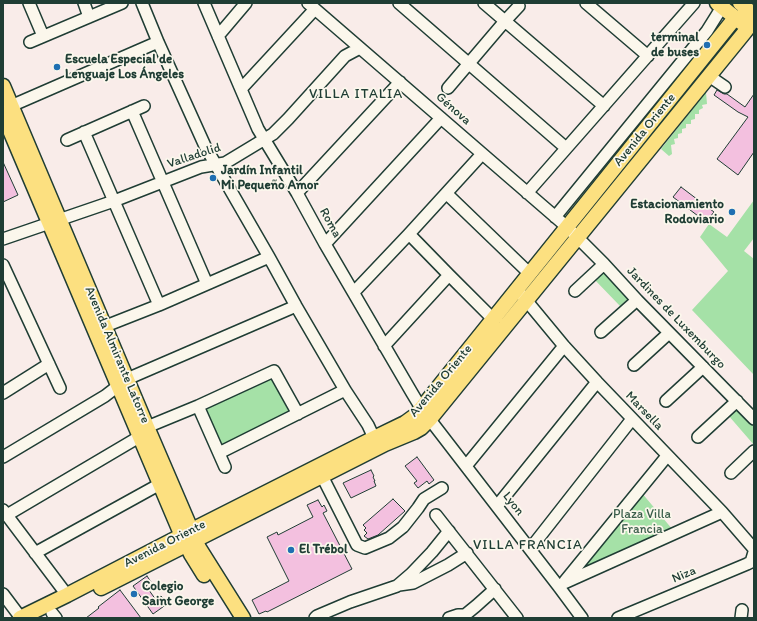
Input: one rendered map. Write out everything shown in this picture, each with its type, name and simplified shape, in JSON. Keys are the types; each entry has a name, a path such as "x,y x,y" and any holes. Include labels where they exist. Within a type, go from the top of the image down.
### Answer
{"main road":[{"path":"740,3 753,21"},
{"path":"720,5 735,18 753,21"},
{"name":"Avenida Oriente","path":"21,618 322,476 384,444 421,428 426,413 493,319 735,18"},
{"name":"Avenida Oriente","path":"50,616 189,538 416,415 426,413 527,300 753,21"},
{"path":"695,67 709,76"},
{"name":"Avenida Almirante Latorre","path":"3,86 6,110 189,538 204,557 243,618"},
{"path":"640,136 639,143 648,151"},
{"name":"Avenida Almirante Latorre","path":"143,432 160,484 232,618"}],"street":[{"path":"29,3 43,36"},
{"path":"84,3 89,17"},
{"path":"30,42 122,3"},
{"path":"142,3 205,146 296,306 345,390 368,425 374,438"},
{"name":"Roma","path":"204,3 252,116 264,140 297,193 384,346 426,413"},
{"path":"218,36 246,3"},
{"path":"399,3 566,148"},
{"path":"484,3 604,106"},
{"path":"586,3 648,56"},
{"path":"527,193 694,3"},
{"name":"Avenida Oriente","path":"555,217 707,31 720,5"},
{"path":"241,89 312,6"},
{"name":"Génova","path":"312,6 578,237"},
{"path":"448,88 519,6"},
{"path":"6,110 158,42"},
{"name":"Valladolid","path":"3,239 114,201 201,167 225,163 273,134 346,56 360,48"},
{"path":"709,76 724,87"},
{"path":"297,193 400,82"},
{"path":"66,140 144,106"},
{"path":"132,111 207,284"},
{"path":"325,244 441,118"},
{"path":"84,132 159,305"},
{"path":"354,292 447,194 482,154"},
{"path":"447,194 530,274"},
{"path":"409,234 493,319"},
{"name":"Jardines de Luxemburgo","path":"578,237 637,300 738,401 754,419"},
{"path":"100,328 159,305 269,257"},
{"path":"575,291 604,264"},
{"path":"3,265 60,388"},
{"path":"384,346 449,275"},
{"name":"Marsella","path":"517,289 564,346 667,456 722,512 754,549"},
{"path":"601,332 637,300"},
{"path":"3,457 105,396 122,382 296,306"},
{"path":"634,365 669,333"},
{"path":"466,466 564,346"},
{"path":"3,393 49,364"},
{"path":"666,401 703,367"},
{"path":"68,595 5,512 143,432 274,371 298,414"},
{"path":"497,506 598,382"},
{"path":"219,453 345,390"},
{"path":"698,437 738,401"},
{"path":"198,406 225,466"},
{"name":"Lyon","path":"426,413 530,549 562,585 582,618"},
{"path":"530,549 632,419"},
{"path":"731,473 754,451"},
{"path":"562,585 667,456"},
{"path":"322,476 356,545 365,548 389,538 403,527 424,499 442,488"},
{"path":"36,553 160,484"},
{"path":"562,585 722,512"},
{"path":"436,515 517,618"},
{"path":"397,586 432,552 449,531"},
{"name":"Niza","path":"618,618 747,564 751,562 754,552"},
{"path":"315,618 317,616 329,614 350,602 397,586 413,583 467,554"},
{"path":"449,618 458,615 464,616 495,589"},
{"path":"3,594 21,618"}],"green space":[{"path":"706,92 707,104 702,105 703,108 699,110 699,114 695,114 695,119 691,120 691,124 686,124 686,128 682,129 682,133 678,134 678,138 674,139 675,144 671,145 672,154 669,156 661,149"},
{"path":"754,200 754,238 744,251 754,259 754,375 692,310 728,271 700,237 709,224 727,237"},
{"path":"604,268 632,295 620,306 593,278"},
{"path":"272,378 290,414 220,445 203,408"},
{"path":"738,405 754,422 754,445 728,415"},
{"name":"Plaza Villa Francia","path":"641,492 673,530 575,574"}],"building":[{"path":"717,90 727,94 745,107 754,94 754,152 738,175 717,159 748,117 738,112 714,95"},
{"path":"3,162 18,195 3,202"},
{"path":"681,187 714,212 706,222 673,197"},
{"path":"417,457 434,480 429,484 427,481 418,488 414,483 417,481 405,466"},
{"path":"371,470 376,486 351,498 343,483"},
{"path":"393,499 405,511 378,535 368,539 364,536 367,533 364,530 366,528 363,525"},
{"path":"318,500 322,507 324,505 327,511 323,513 352,569 267,612 266,611 259,614 252,600 289,581 267,537 277,532 278,535 313,517 307,505"},
{"path":"147,576 151,582 146,586 156,600 161,596 167,604 153,614 133,586"},
{"path":"120,590 141,618 86,618 99,608 98,607"}],"place":[{"name":"terminal de buses","path":"707,45"},
{"name":"Escuela Especial de Lenguaje Los Ángeles","path":"57,67"},
{"name":"Jardín Infantil Mi Pequeño Amor","path":"213,178"},
{"name":"Estacionamiento Rodoviario","path":"732,212"},
{"name":"El Trébol","path":"291,550"},
{"name":"Colegio Saint George","path":"134,594"}],"district":[{"name":"VILLA ITALIA","path":"356,94"},
{"name":"VILLA FRANCIA","path":"528,545"}]}
